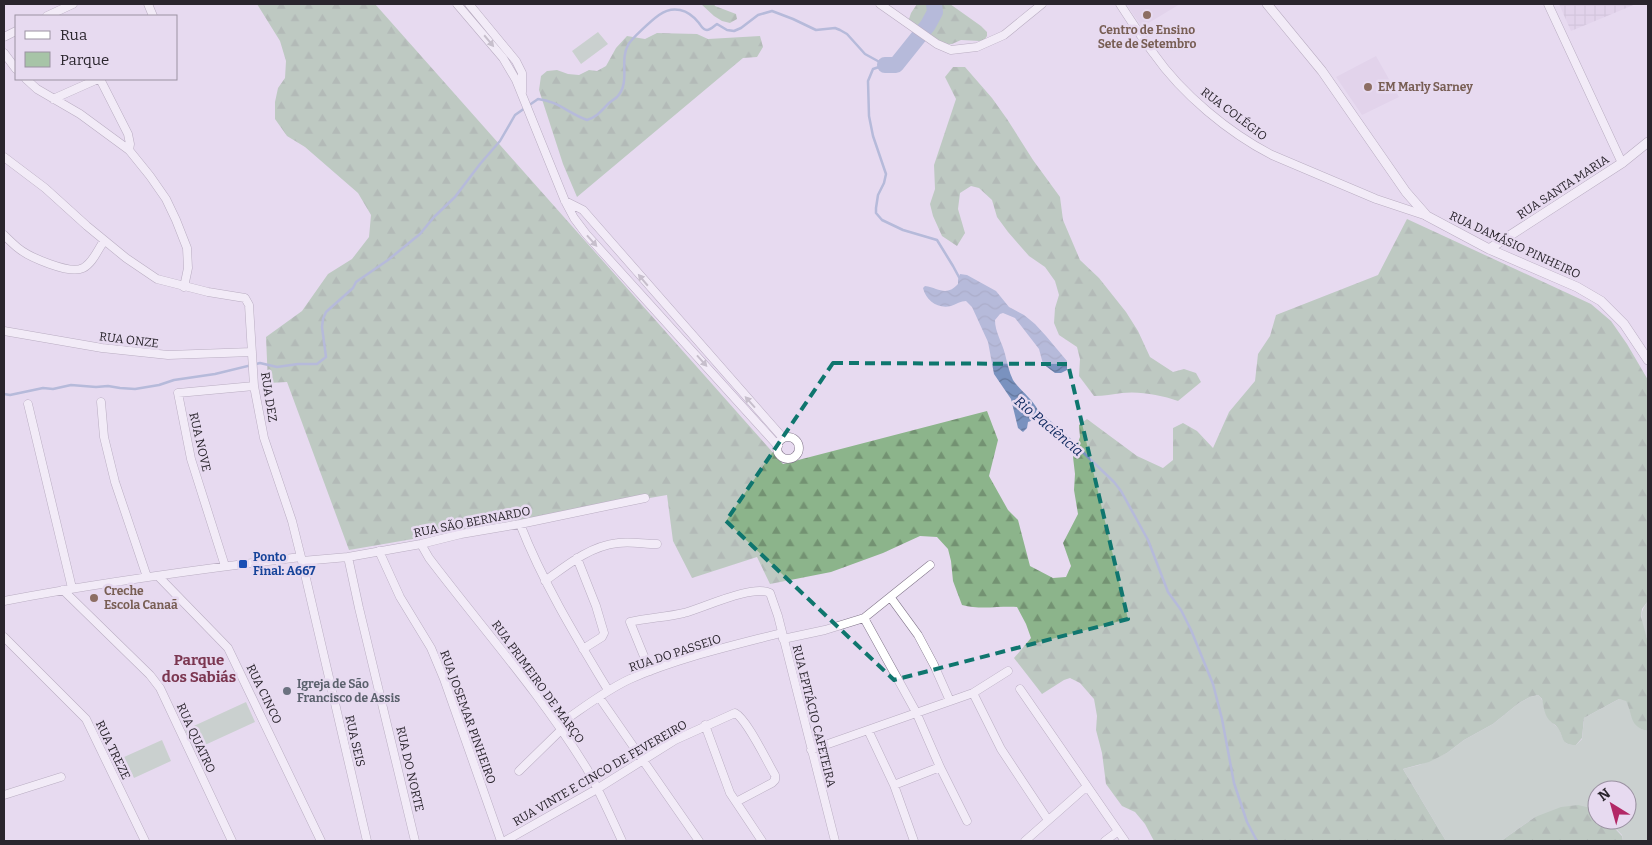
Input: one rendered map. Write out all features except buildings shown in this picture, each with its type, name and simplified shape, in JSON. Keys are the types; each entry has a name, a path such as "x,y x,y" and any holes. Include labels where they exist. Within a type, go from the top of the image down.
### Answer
{"street":[{"path":"49,15 73,4"},
{"path":"457,4 503,58 516,80 564,201 574,218 586,234 778,446 780,454 783,457 792,458 798,452 799,444 797,440 790,437 783,438 778,446"},
{"path":"469,4 516,60 522,73 522,97"},
{"path":"880,4 937,44 951,50 977,46 1004,35 1042,4"},
{"name":"RUA COLÉGIO","path":"1120,4 1164,67 1200,104 1228,127 1272,155 1376,199 1427,216"},
{"name":"RUA DAMÁSIO PINHEIRO","path":"1267,4 1322,71 1406,192 1427,216 1489,249 1577,287 1600,301 1624,324 1648,360"},
{"path":"1548,4 1622,163"},
{"path":"4,53 15,68"},
{"path":"4,157 45,188 104,241 126,258 157,279 184,287 188,268 187,248 166,198 150,176 128,150 80,114 38,89 27,80"},
{"path":"54,98 97,80"},
{"path":"100,80 128,134 130,144 128,150"},
{"name":"RUA SANTA MARIA","path":"1489,249 1622,163 1648,142"},
{"path":"564,201 583,210 783,438"},
{"path":"4,235 18,248 32,257 73,270 85,267 90,263 104,241"},
{"name":"RUA DEZ","path":"184,287 245,298 249,305 254,386 264,438 292,521 301,559"},
{"name":"RUA ONZE","path":"4,331 102,348 168,356 252,356"},
{"name":"RUA NOVE","path":"225,566 191,459 178,394 254,386"},
{"path":"101,402 104,437 115,482 147,577"},
{"path":"28,404 72,588"},
{"name":"RUA SÃO BERNARDO","path":"4,601 72,588 225,566 348,557 645,498"},
{"path":"520,524 545,581 608,690"},
{"path":"545,581 577,558 596,549 617,543 657,544"},
{"name":"RUA PRIMEIRO DE MARÇO","path":"421,544 429,558 496,642 560,728 587,770 622,841"},
{"name":"RUA JOSEMAR PINHEIRO","path":"379,551 400,597 431,648 441,671 501,841"},
{"name":"RUA DO NORTE","path":"348,557 415,841"},
{"path":"577,558 596,606 604,633 602,637 583,649"},
{"name":"RUA SEIS","path":"301,559 367,841"},
{"name":"RUA DO PASSEIO","path":"519,771 560,728 608,690 650,670 706,653 782,636 825,630 864,618 930,565"},
{"name":"RUA CINCO","path":"158,576 228,648 321,841"},
{"name":"RUA QUATRO","path":"63,590 150,675 160,688 232,841"},
{"name":"RUA EPITÁCIO CAFETEIRA","path":"650,670 630,622 684,613 730,597 759,590 767,591 772,596 835,841"},
{"path":"891,598 918,635 950,701"},
{"path":"864,618 916,712 940,767 967,821"},
{"name":"RUA TREZE","path":"4,637 86,720 145,841"},
{"path":"811,750 973,693 1008,671"},
{"path":"1020,689 1125,841"},
{"path":"973,693 1001,750 1048,820"},
{"path":"599,697 699,841"},
{"name":"RUA VINTE E CINCO DE FEVEREIRO","path":"505,841 597,789 675,740 733,713 739,714 775,775 775,780 772,783 736,802"},
{"path":"705,726 730,793 762,841"},
{"path":"868,730 894,784 914,841"},
{"path":"894,784 940,767"},
{"path":"4,795 61,778"},
{"path":"1025,841 1086,787"},
{"path":"1105,841 1117,832"}],"highlighted area":[{"path":"833,363 1068,364 1128,619 894,680 726,521"}],"shaded area":[{"name":"Centro de Ensino Sete de Setembro","path":"1126,4 1180,4 1142,27"},
{"path":"1559,4 1636,4 1571,31"},
{"name":"EM Marly Sarney","path":"1376,56 1399,97 1362,115 1336,77"}],"green space":[{"path":"257,4 375,4 783,464 987,411 998,440 989,476 1008,510 1018,520 1030,566 1053,578 1066,577 1071,566 1063,543 1078,514 1074,490 1073,457 1080,437 1079,425 1087,419 1137,456 1163,468 1173,460 1173,428 1183,423 1197,431 1213,448 1229,412 1255,381 1258,354 1270,336 1276,315 1378,275 1407,219 1591,304 1611,321 1648,380 1648,601 1642,609 1641,617 1648,642 1648,731 1638,727 1632,720 1626,701 1619,699 1584,718 1582,738 1576,745 1567,744 1557,727 1547,717 1542,699 1538,695 1530,697 1519,703 1493,724 1464,740 1447,753 1429,762 1403,769 1446,841 1154,841 1145,824 1135,812 1122,806 1106,784 1102,753 1096,730 1097,716 1094,699 1080,683 1070,678 1042,694 1014,658 1031,638 1017,607 982,608 962,605 953,581 948,549 937,537 920,536 883,553 831,572 770,584 757,557 692,578 673,541 667,495 349,550 287,382 268,383 266,337 302,311 328,274 352,259 369,237 371,215 358,193 305,147 287,136 275,119 275,102 278,88 285,78 286,61 280,41"},
{"path":"701,4 714,4 736,14 737,19 730,23 722,21"},
{"path":"917,4 950,4 981,26 987,32 987,36 980,41 961,40 952,44 937,44 908,22"},
{"path":"598,32 608,44 581,64 572,51"},
{"path":"657,33 697,34 708,39 760,36 763,47 757,57 743,58 577,197 563,164 539,90 541,76 547,71 557,70 579,75 589,70 597,71 606,66 616,48 627,36 645,39"},
{"path":"953,67 965,67 992,98 1060,197 1063,220 1080,260 1099,278 1126,312 1138,331 1150,357 1173,372 1184,369 1196,373 1201,382 1178,401 1143,393 1094,396 1079,376 1080,359 1077,347 1059,335 1054,323 1055,308 1059,295 1055,281 1045,267 1029,256 1008,232 997,217 992,200 979,188 971,186 960,193 958,209 965,233 957,246 942,236 930,204 935,189 934,165 956,99 945,77"},
{"path":"1648,601 1648,642 1641,616 1644,606"},
{"path":"1538,695 1543,701 1548,717 1558,728 1565,742 1571,745 1576,745 1582,739 1584,718 1619,699 1626,700 1636,723 1639,727 1648,731 1648,841 1623,841 1622,835 1617,830 1637,830 1637,780 1587,780 1587,809 1535,817 1501,841 1446,841 1403,769 1419,765 1447,753 1464,740 1493,724 1519,703"},
{"path":"246,702 255,722 194,750 185,730"},
{"path":"162,740 171,761 134,778 124,757"},
{"path":"1578,805 1587,807 1587,830 1616,830 1622,836 1623,841 1501,841 1535,817 1561,807"}],"water":[{"path":"960,274 967,275 996,291 1009,307 1024,315 1035,324 1067,361 1067,370 1055,373 1043,364 1039,349 1015,318 1003,313 995,320 997,333 1013,380 1039,413 1040,418 1028,422 1027,428 1023,432 1018,428 1011,399 994,374 988,342 972,307 966,301 946,307 937,305 927,297 923,288 925,286 942,291 950,290 958,284"}],"waterway":[{"name":"Rio Paciência","path":"885,65 896,65 928,25 935,12 934,4"},
{"path":"4,394 10,395 43,388 53,389 71,385 135,389 174,380 215,374 260,363 277,367 317,364 326,357 322,327 326,312 353,288 356,282 388,260 420,234 434,217 455,197 500,141 515,115 538,99 552,102 587,120 596,115 617,97 621,91 624,78 624,58 628,45 647,25 664,12 675,9 690,14 706,30 717,24 727,30 734,31 758,15 772,11 816,30 835,28 840,30 847,34 865,54 885,65"},
{"name":"Rio Paciência","path":"885,65 873,69 868,81 869,116 873,136 886,174 878,195 876,213 882,220 903,230 937,240 960,279"},
{"name":"Rio Paciência","path":"1038,414 1066,436 1114,482 1148,540 1168,592 1181,610 1191,630 1213,684 1222,719 1234,783 1247,822 1257,841"}],"place":[{"name":"Centro de Ensino Sete de Setembro","path":"1147,15"},
{"name":"EM Marly Sarney","path":"1368,87"},
{"name":"Ponto Final: A667","path":"243,564"},
{"name":"Creche Escola Canaã","path":"94,598"},
{"name":"Igreja de São Francisco de Assis","path":"287,691"}],"district":[{"name":"Parque dos Sabiás","path":"199,668"}]}
